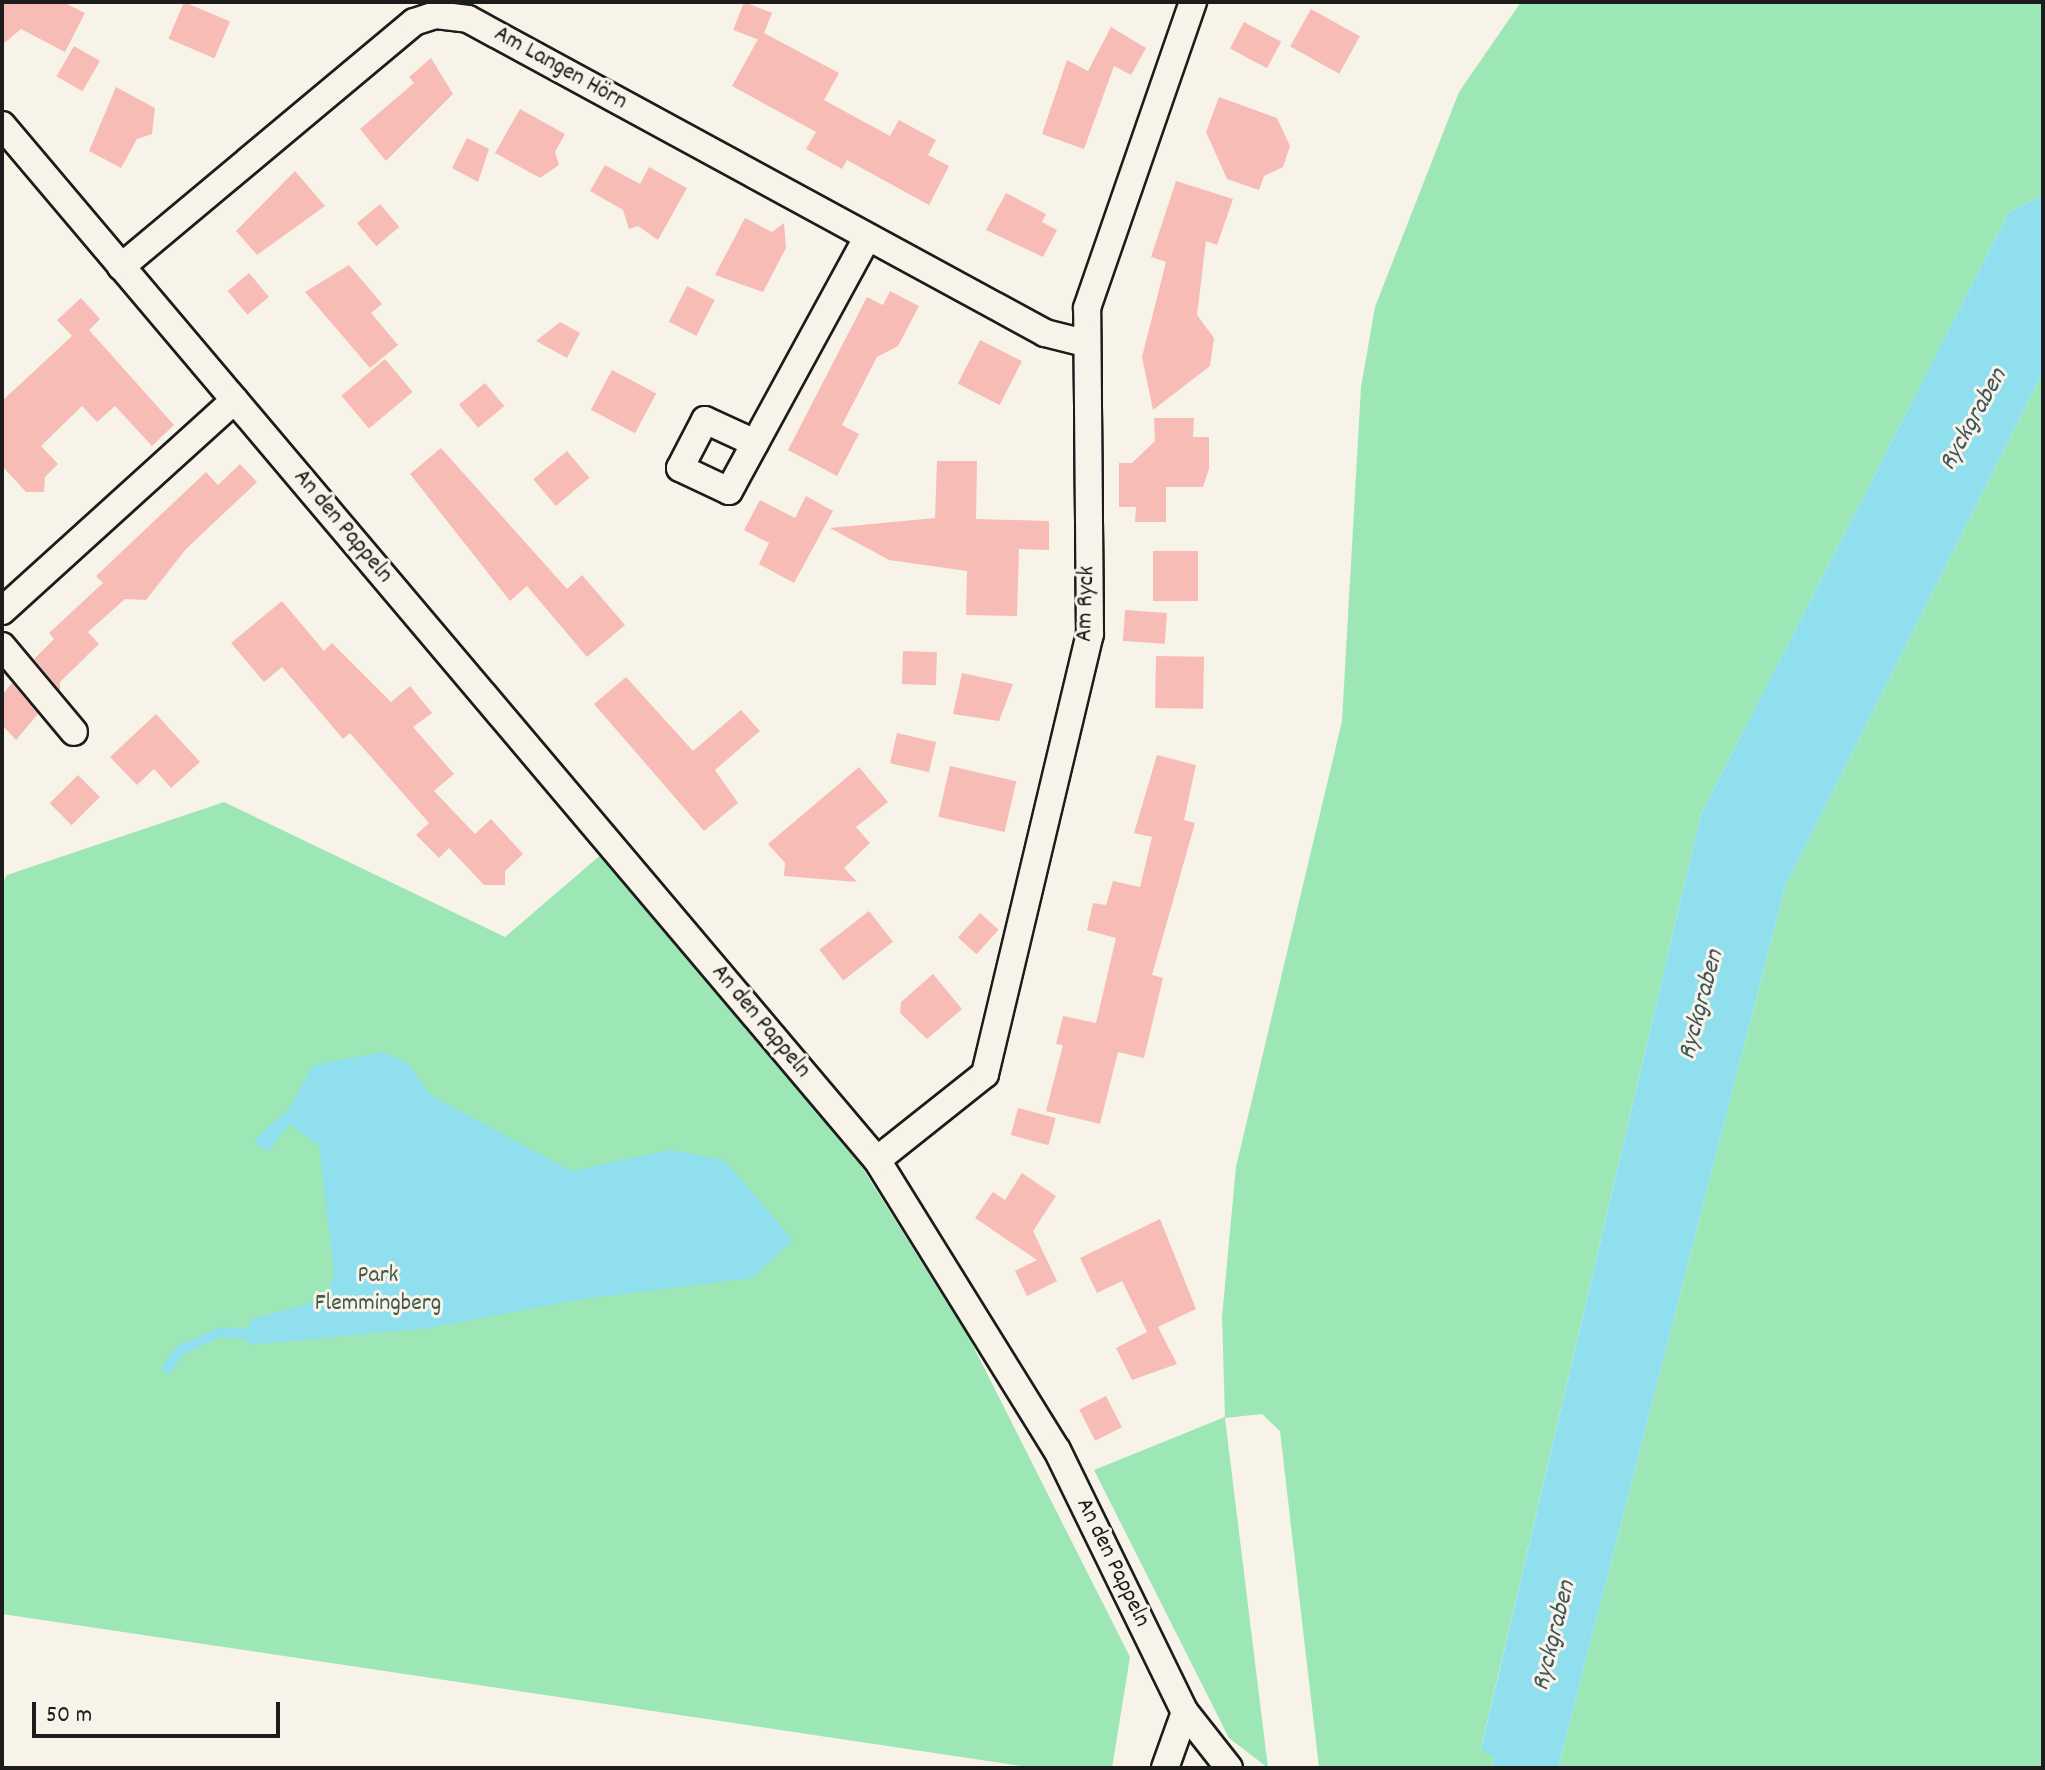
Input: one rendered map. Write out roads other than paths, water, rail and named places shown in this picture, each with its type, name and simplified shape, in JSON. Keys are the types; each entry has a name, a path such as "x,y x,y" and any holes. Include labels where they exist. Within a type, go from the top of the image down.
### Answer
{"street":[{"name":"Am Ryck","path":"877,1160 985,1074 1090,634 1087,308 1193,2"},
{"name":"Am Langen Hörn","path":"121,267 414,22 436,15 468,19 1045,333 1085,343"},
{"name":"An den Pappeln","path":"2,125 877,1160 1057,1450 1185,1712 1229,1768"},
{"path":"755,443 867,238"},
{"path":"2,611 235,400"},
{"path":"2,646 74,732"},
{"path":"1165,1768 1185,1712"}],"water":[{"name":"Ryckgraben","path":"2043,195 2043,372 1785,887 1558,1768 1492,1768 1494,1758 1481,1749 1701,814 2009,212"},
{"path":"383,1052 408,1064 431,1095 571,1171 670,1150 724,1160 793,1240 753,1278 576,1300 430,1328 248,1345 250,1320 327,1298 334,1272 319,1146 290,1124 267,1152 254,1141 289,1108 313,1065"}],"waterway":[{"path":"167,1369 179,1351 220,1332 246,1334"}],"park label":[{"name":"Park Flemmingberg","path":"378,1291"}]}
